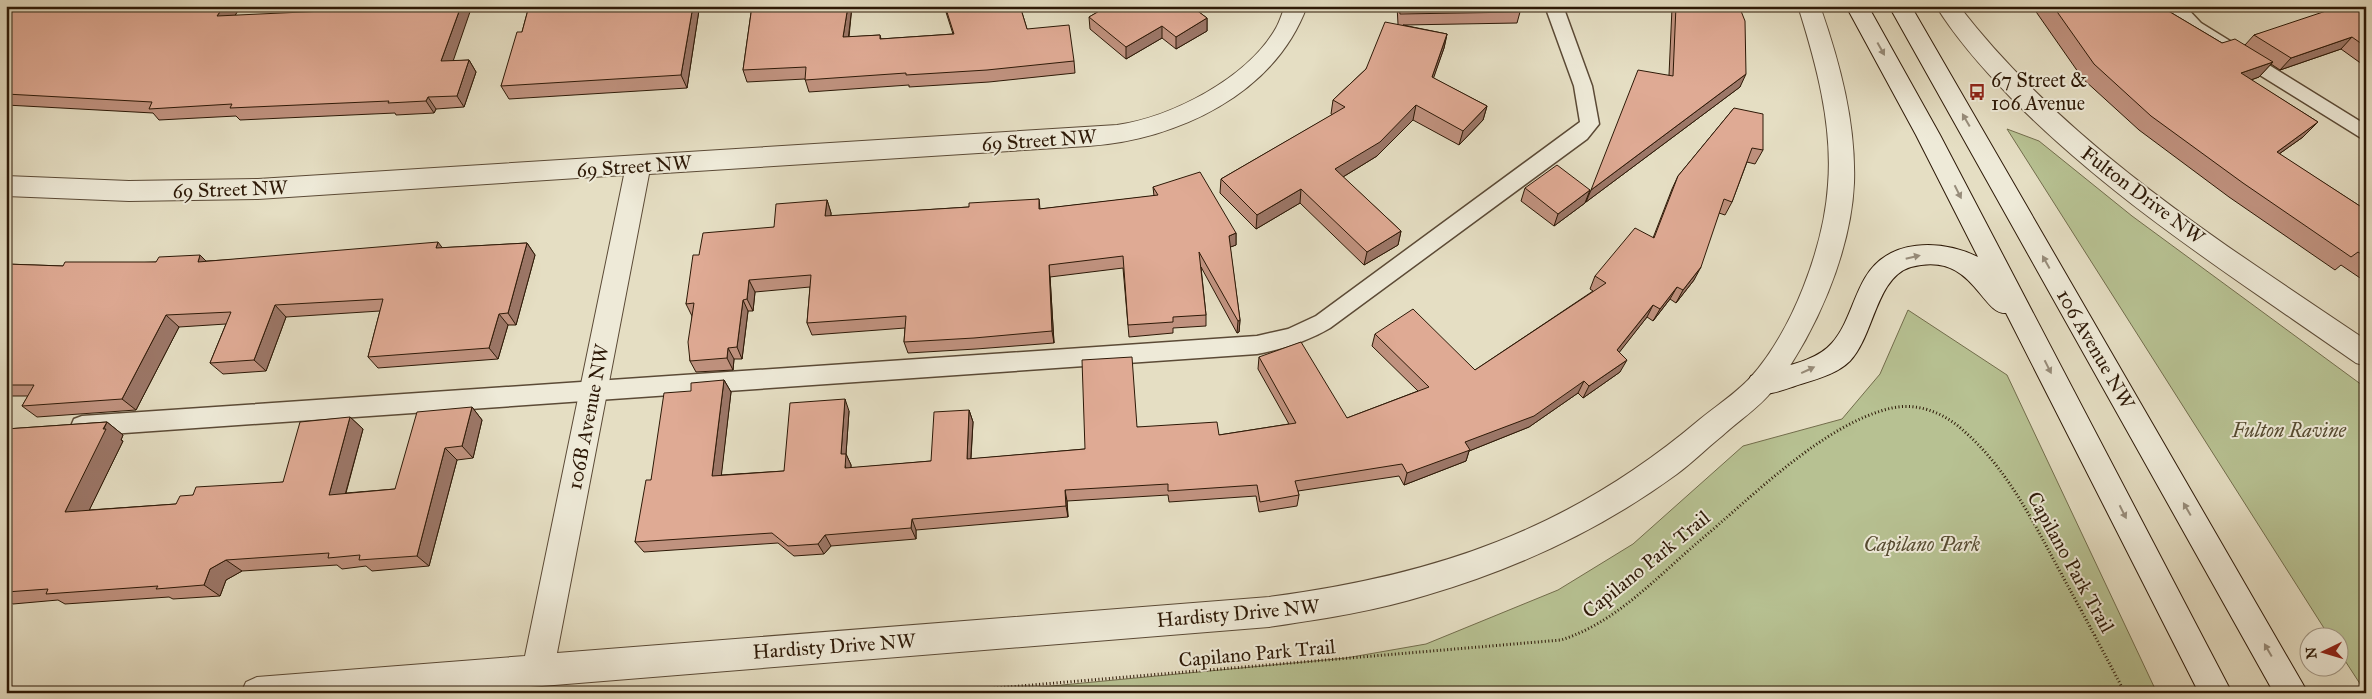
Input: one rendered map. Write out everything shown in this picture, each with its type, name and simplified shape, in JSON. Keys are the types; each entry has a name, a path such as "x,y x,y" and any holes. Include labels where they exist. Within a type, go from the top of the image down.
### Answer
{"street":[{"name":"69 Street NW","path":"6,186 129,191 205,191 638,166 1074,138 1132,132 1192,110 1248,75 1283,36 1296,6"},
{"name":"Hardisty Drive NW","path":"257,693 538,669 1270,612 1330,604 1389,591 1455,573 1508,554 1567,527 1619,498 1667,465 1762,384 1810,305 1834,233 1841,185 1838,118 1827,57 1809,6"},
{"path":"1857,6 1928,135 2031,332 2216,693"},
{"name":"106 Avenue NW","path":"1900,6 2292,693"},
{"name":"Fulton Drive NW","path":"1946,6 1970,37 2008,79 2083,150 2177,222 2366,355"},
{"name":"106B Avenue NW","path":"538,669 638,166"},
{"path":"1762,384 1804,373 1841,352 1880,276 1897,260 1924,254 1950,258 1971,266 2031,332"}],"lane":[{"path":"66,427 1257,345 1284,340 1306,332 1324,322 1580,134 1590,124 1583,86 1554,6"},
{"path":"2174,6 2195,26 2366,134"}],"path":[{"name":"Capilano Park Trail","path":"938,693 1404,656 1552,642 1571,637 1596,626 1618,610 1794,461 1857,421 1892,407 1906,405 1925,408 1957,424 1969,434 1993,463 2025,506 2125,693"}],"green space":[{"name":"Fulton Ravine","path":"2007,129 2039,141 2132,216 2366,388 2366,693 2350,668 2350,626 2323,626"},
{"name":"Capilano Park","path":"1908,310 2007,375 2157,693 978,693 1346,658 1426,644 1558,590 1633,544 1743,446 1842,419 1880,374"}],"building":[{"path":"6,6 224,6 217,16 346,10 348,6 461,6 441,61 469,60 457,96 428,97 426,101 230,108 232,104 149,109 152,102 6,94"},
{"path":"529,6 693,6 681,75 501,86 517,32 522,32"},
{"path":"752,6 848,6 843,37 880,35 880,39 954,34 945,6 1020,6 1027,29 1069,25 1074,61 987,70 805,80 806,67 743,70"},
{"path":"1108,6 1191,6 1207,18 1176,37 1162,26 1126,47 1089,17"},
{"path":"1399,6 1521,6 1520,12 1400,14"},
{"path":"1676,6 1739,6 1745,21 1746,74 1591,190 1638,70 1673,76"},
{"path":"2053,6 2160,6 2222,43 2235,39 2273,62 2241,73 2318,122 2277,152 2366,210 2366,257 2358,252 2351,257 2243,183 2151,116 2094,64"},
{"path":"2341,6 2366,6 2366,47 2352,37 2291,58 2254,35"},
{"path":"1385,22 1447,34 1432,77 1487,106 1463,131 1416,105 1380,142 1335,169 1401,231 1367,252 1301,189 1257,215 1221,179 1345,107 1333,100 1366,69"},
{"path":"1734,108 1763,114 1763,150 1752,148 1732,202 1724,199 1701,267 1683,290 1677,287 1660,309 1653,305 1617,350 1627,360 1589,386 1584,381 1534,416 1465,442 1470,450 1407,473 1402,464 1295,481 1299,495 1260,502 1257,485 1168,491 1168,484 1065,490 1066,506 912,519 911,528 825,535 818,544 788,546 772,533 635,542 646,480 651,480 664,393 691,391 691,383 724,380 712,476 784,471 790,403 845,399 841,454 846,454 845,468 931,461 934,412 969,410 967,459 1085,449 1082,360 1132,357 1137,427 1217,422 1219,435 1296,423 1259,357 1301,342 1347,418 1429,387 1375,334 1413,309 1475,370 1606,283 1595,276 1635,228 1654,238 1678,176"},
{"path":"1557,165 1590,190 1558,214 1525,188"},
{"path":"1200,172 1236,233 1229,236 1240,320 1238,321 1199,252 1206,315 1173,317 1173,322 1128,325 1123,256 1049,265 1052,331 974,338 904,342 906,316 807,323 811,275 749,280 747,299 743,300 737,347 728,348 727,358 690,361 688,342 694,303 686,304 693,255 699,255 703,233 774,227 776,204 827,200 825,216 969,207 969,203 1039,199 1039,209 1158,195 1153,187"},
{"path":"438,242 436,248 527,243 508,313 499,314 489,348 368,357 383,299 275,305 254,360 210,363 231,312 166,315 122,399 22,406 34,385 6,385 6,264 63,266 65,262 156,262 159,257 200,255 198,262"},
{"path":"472,407 462,446 445,448 417,556 359,560 360,555 328,558 329,553 226,560 210,569 204,585 156,589 158,586 46,594 48,589 6,592 6,429 107,422 103,429 106,429 65,512 176,504 180,496 193,495 196,487 283,482 300,422 350,417 329,495 395,489 417,412"}],"place":[{"name":"67 Street & 106 Avenue","path":"1977,92"}]}
